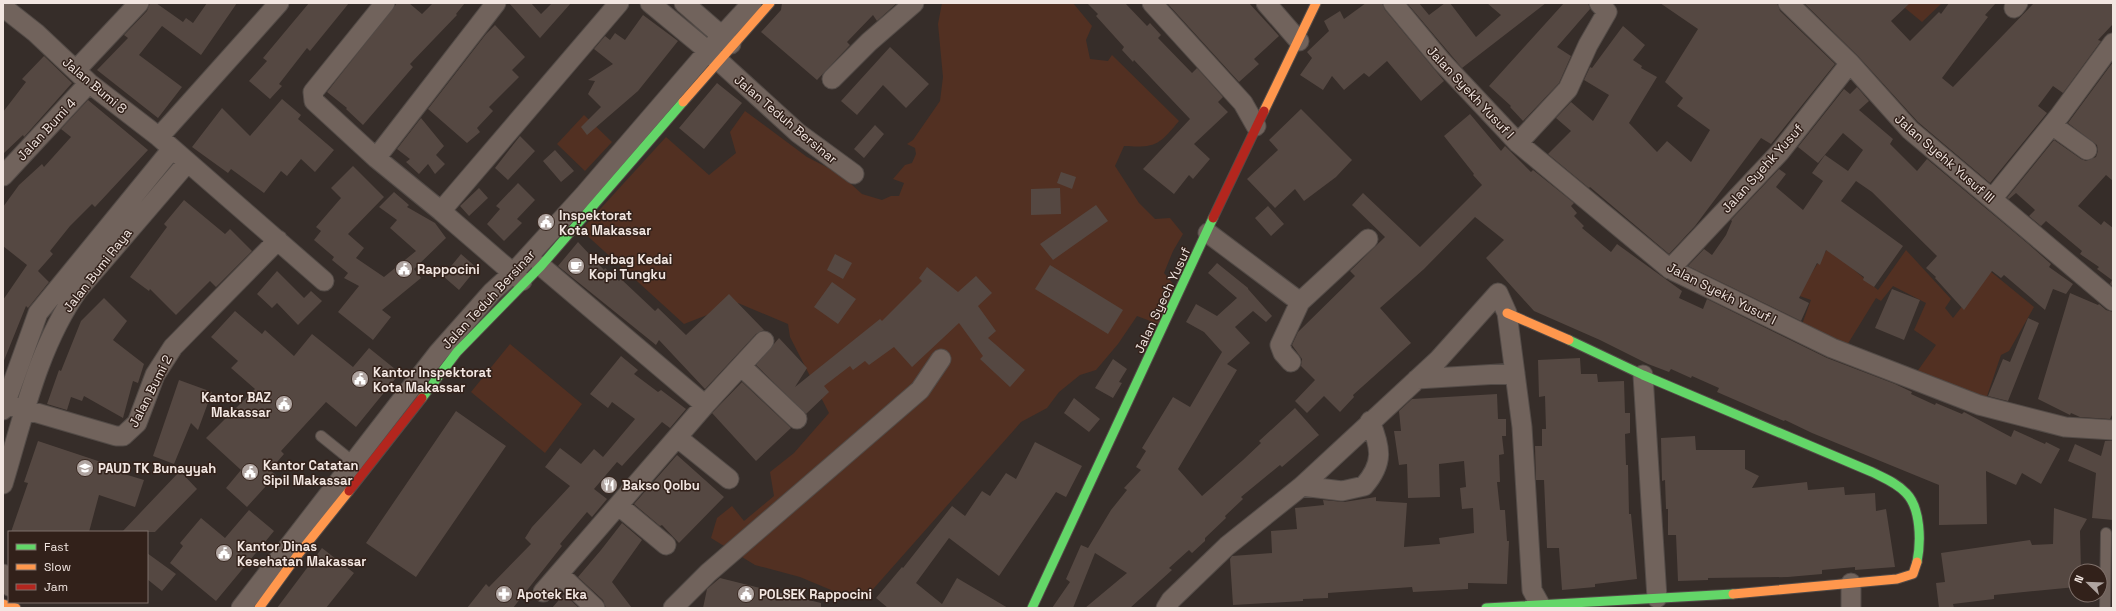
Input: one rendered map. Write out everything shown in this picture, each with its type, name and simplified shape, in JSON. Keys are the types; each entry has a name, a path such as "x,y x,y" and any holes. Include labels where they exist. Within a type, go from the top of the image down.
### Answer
{"main road":[{"name":"Jalan Teduh Bersinar","path":"727,40 770,3"},
{"name":"Jalan Syech Yusuf","path":"1032,608 1208,233 1256,126 1316,3"},
{"name":"Jalan Teduh Bersinar","path":"519,278 542,266 714,56"},
{"path":"1486,608 1533,604 1657,598 1902,578 1913,574 1918,565 1916,511 1909,495 1897,485 1872,472 1643,375 1507,313"},
{"name":"Jalan Teduh Bersinar","path":"259,608 292,552"},
{"path":"3,604 16,608"}],"street":[{"name":"Jalan Bumi 4","path":"3,176 139,3"},
{"name":"Jalan Bumi Raya","path":"4,405 38,313 166,143 279,3"},
{"path":"385,3 313,92 314,100 376,158 519,278"},
{"path":"376,158 496,3"},
{"path":"441,211 618,3"},
{"path":"650,3 714,56"},
{"path":"684,3 727,40"},
{"name":"Jalan Teduh Bersinar","path":"241,608 292,552 360,467 438,353 492,292 519,278 584,195 714,56 727,40 752,3"},
{"path":"832,79 869,42 914,3"},
{"path":"1152,3 1243,103 1256,126"},
{"path":"1266,3 1298,41"},
{"name":"Jalan Syekh Yusuf I","path":"1393,3 1442,62 1518,143 1670,269 1832,348 1979,405 2065,427 2113,430"},
{"name":"Jalan Syehk Yusuf III","path":"1788,3 1850,63 1910,130 2113,301"},
{"path":"1518,143 1568,88 1608,6"},
{"name":"Jalan Bumi 8","path":"4,11 36,34 82,76 166,143 187,163"},
{"path":"1992,199 2052,125 2113,44"},
{"name":"Jalan Teduh Bersinar","path":"714,56 798,133 854,174"},
{"name":"Jalan Syehk Yusuf","path":"1670,269 1776,156 1850,63"},
{"path":"2052,125 2087,150"},
{"name":"Jalan Bumi Raya","path":"3,484 25,410 52,332 65,309 78,290 187,163"},
{"path":"187,163 324,281"},
{"path":"1208,233 1300,302"},
{"path":"1291,362 1282,352 1280,345 1300,302 1368,239"},
{"name":"Jalan Bumi 2","path":"4,405 116,436 123,436 137,423 155,375 173,347 278,240"},
{"path":"542,266 705,405"},
{"path":"1166,608 1172,600 1227,546 1302,486 1438,360 1498,293 1507,313 1522,427 1533,604"},
{"path":"543,592 678,438 705,405 764,341"},
{"path":"673,608 708,573 920,390 940,359"},
{"path":"741,366 797,419"},
{"path":"1417,379 1515,373"},
{"path":"1643,375 1657,598"},
{"path":"1302,486 1342,491 1364,486 1377,468 1380,448 1370,422"},
{"path":"678,438 729,479"},
{"path":"619,506 666,545"},
{"path":"3,574 8,584"},
{"path":"559,574 595,608"},
{"path":"1851,583 1851,608"}],"lane":[{"path":"321,436 360,467"},
{"path":"2105,608 2106,534"}],"shaded area":[{"path":"942,3 1073,3 1092,26 1086,40 1090,59 1108,61 1112,55 1179,121 1161,140 1156,143 1143,146 1124,146 1115,166 1139,203 1155,219 1170,218 1183,234 1173,251 1164,273 1174,285 1161,325 1137,316 1118,344 1096,370 1080,375 1059,392 1047,408 1021,422 867,596 843,595 800,577 755,565 711,538 717,518 732,506 744,521 774,496 770,472 794,453 829,413 790,337 788,324 738,303 684,324 581,230 666,137 709,175 736,153 730,132 745,111 807,157 840,174 862,194 882,200 891,196 899,196 904,183 893,179 905,165 912,163 916,154 915,148 907,144 913,140 940,101 943,77 938,24"},
{"path":"1899,3 1942,3 1922,22"},
{"path":"584,115 612,142 585,171 557,144"},
{"path":"1828,248 1878,290 1906,250 1951,299 1945,308 1953,318 1990,271 2034,307 2009,351 2001,355 1985,402 1914,376 1936,345 1914,330 1926,303 1893,286 1881,301 1876,298 1844,350 1801,327 1811,300 1797,295"},
{"path":"510,344 582,404 545,453 471,392"}],"building":[{"path":"150,3 156,3 183,22 186,18 193,23 207,3 237,3 201,55 162,26 139,55 182,87 158,118 97,70 128,38 124,35 147,11"},
{"path":"309,3 349,3 310,51 307,48 279,84 282,86 270,99 249,81 267,61 263,58"},
{"path":"397,3 409,3 422,14 433,3 465,3 456,14 457,15 410,64 413,67 363,125 346,109 347,108 327,92"},
{"path":"509,3 531,3 541,14 552,3 571,3 540,38"},
{"path":"782,3 897,3 877,21 873,15 847,42 850,45 817,80 761,32 781,10"},
{"path":"1087,3 1125,3 1147,26 1150,23 1161,35 1158,38 1192,73 1197,68 1223,97 1218,102 1228,112 1194,144 1210,159 1193,179 1189,175 1174,194 1143,169 1190,119 1134,60 1133,62 1122,50 1124,47 1096,16 1098,14"},
{"path":"1167,3 1249,3 1279,36 1254,59 1259,64 1239,82"},
{"path":"1366,3 1382,3 1385,10 1444,81 1421,101 1387,61 1369,77 1364,73 1344,90 1332,76 1323,90 1300,75 1312,58 1307,52 1329,31 1324,21 1340,11 1344,19"},
{"path":"1407,3 1419,3 1429,15 1445,3 1450,3 1476,37 1501,15 1487,3 1546,3 1462,68"},
{"path":"1564,3 1588,3 1590,9 1557,47 1571,56 1559,83 1523,121 1510,107 1511,106 1489,86"},
{"path":"1660,3 1777,3 1780,11 1835,64 1771,144 1761,138 1695,226 1669,254 1590,187 1589,188 1548,154 1571,131 1556,118 1571,102 1593,121 1609,95 1584,80 1590,67 1592,68 1623,26 1645,45 1633,60 1642,66 1641,68 1657,77 1629,123 1657,152 1667,141 1691,162 1710,130 1677,106 1683,98 1665,82 1698,29"},
{"path":"1910,3 1891,21 1910,41 1939,12 1941,14 1949,3 1996,3 1985,15 1988,17 1942,78 1953,87 2034,3 2113,3 2113,24 2098,40 2101,41 2063,93 2053,86 2038,106 2047,113 1990,183 1918,122 1858,56 1805,4"},
{"path":"643,15 678,41 638,91 587,135 581,127 601,107 588,94 595,81 588,80 613,64 594,49 605,36 610,40 615,33 625,40"},
{"path":"495,25 525,57 512,70 519,77 489,107 493,111 477,128 480,132 467,143 428,109 486,34"},
{"path":"890,47 929,84 906,108 883,85 857,115 841,101"},
{"path":"44,56 72,83 24,137 23,135 3,154 3,112 26,82 22,79"},
{"path":"2113,62 2113,181 2106,175 2078,206 2101,225 2104,221 2113,228 2113,287 2110,284 2112,280 2097,269 2099,267 2080,254 2082,251 2046,221 2041,226 2029,216 2035,210 2016,193 2009,199 2007,198 2054,140 2081,159 2086,161 2096,157 2098,151 2097,145 2068,123"},
{"path":"717,83 742,103 704,149 679,128"},
{"path":"1857,87 1869,101 1859,110 1893,139 1890,144 1917,171 1927,159 2051,264 2049,267 2073,284 2066,294 2053,289 2045,310 2004,275 2001,278 1992,271 1964,310 1935,278 1936,277 1926,268 1937,256 1872,192 1856,181 1841,201 1903,246 1874,287 1863,280 1864,277 1826,250 1820,265 1817,263 1799,298 1809,303 1801,321 1688,266 1704,249 1712,255 1726,235 1732,221 1731,220 1779,169 1786,174 1776,187 1803,210 1823,181 1812,173 1825,155 1848,171 1863,150 1843,133 1818,163 1798,147 1844,89 1850,94"},
{"path":"282,99 301,115 298,119 334,150 315,172 301,159 287,176 281,171 264,193 231,169 228,173 192,147 222,108 250,136"},
{"path":"88,100 148,150 95,207 92,204 70,226 50,251 53,254 38,271 49,282 28,308 26,306 3,363 3,300 27,265 3,246 3,207 19,185 42,164 44,167 71,137 61,129"},
{"path":"1301,109 1352,160 1336,177 1304,201 1295,189 1275,208 1247,179 1278,150 1269,140"},
{"path":"1470,114 1501,151 1505,146 1531,172 1533,170 1574,203 1571,206 1577,213 1574,216 1584,226 1582,228 1611,252 1617,244 1682,291 1679,298 1703,309 1707,299 1827,358 1895,384 1912,392 1911,394 1935,405 1936,403 1962,414 1964,412 2011,437 2014,430 2060,449 2041,484 2022,473 2016,485 1986,471 1987,524 1939,525 1939,485 1717,392 1719,388 1692,376 1691,378 1671,369 1669,372 1648,364 1600,340 1534,311 1486,258 1504,240 1475,217 1424,269 1380,308 1411,343 1353,395 1354,397 1340,412 1324,396 1307,413 1295,401 1315,380 1301,366 1302,359 1292,345 1298,332 1355,276 1350,271 1385,237 1352,205 1363,193 1420,247 1482,185 1444,136"},
{"path":"421,118 444,146 436,155 445,164 435,174 428,164 419,174 406,162 410,159 397,149"},
{"path":"875,125 884,134 864,158 854,149"},
{"path":"520,136 535,151 508,180 495,168"},
{"path":"555,150 574,171 561,182 543,161"},
{"path":"353,166 384,197 348,234 364,248 356,258 384,277 416,251 390,228 397,220 379,207 394,192 409,205 407,207 435,223 446,238 414,269 421,278 382,310 391,317 373,340 338,312 359,286 344,278 348,273 332,260 334,257 314,240 321,231 316,227 341,198 331,188"},
{"path":"1061,172 1076,177 1072,189 1057,183"},
{"path":"518,183 535,200 517,219 522,223 504,241 487,224 500,209 496,206"},
{"path":"479,188 488,198 469,216 460,206"},
{"path":"1060,188 1061,214 1031,215 1031,189"},
{"path":"184,200 225,234 230,229 252,251 216,287 210,281 176,315 150,289 149,291 130,277 167,227 164,224"},
{"path":"1096,205 1108,221 1053,260 1040,244"},
{"path":"1268,206 1284,224 1271,236 1255,218"},
{"path":"578,242 604,270 605,268 619,281 621,279 655,311 658,308 686,335 729,294 764,330 756,334 705,389 659,340 656,345 558,266"},
{"path":"461,254 477,268 459,290 443,276"},
{"path":"835,254 852,263 843,279 827,270"},
{"path":"1217,263 1248,288 1272,316 1266,322 1253,311 1235,327 1250,343 1227,364 1237,370 1178,469 1202,496 1261,443 1259,441 1295,408 1319,435 1282,467 1280,465 1241,497 1243,499 1205,538 1205,541 1192,553 1189,550 1169,568 1172,570 1130,608 1085,608 1127,573 1095,553 1073,608 1052,608 1070,582 1066,579 1081,545 1088,548 1111,510 1127,490 1124,488 1141,470 1136,467 1146,451 1142,448 1173,397 1190,407 1222,352 1204,332 1186,322 1196,304 1217,316 1237,298 1208,273"},
{"path":"1050,265 1123,310 1108,334 1035,289"},
{"path":"927,267 958,292 976,276 992,293 978,306 996,331 988,338 1025,370 1010,387 980,359 983,356 959,323 912,367 894,347 869,365 865,361 853,370 850,366 824,386 829,392 806,414 756,365 779,338 807,368 795,387 880,319 882,321 922,281 919,278"},
{"path":"277,271 304,298 311,291 322,301 298,325 277,303 272,308 257,294"},
{"path":"832,282 856,299 838,324 814,307"},
{"path":"1892,289 1920,300 1904,340 1875,328"},
{"path":"2070,293 2098,305 2099,304 2106,310 2113,312 2113,413 2110,419 2080,417 2071,413 2070,415 2038,399"},
{"path":"104,298 127,321 113,340 144,364 138,383 133,381 123,418 84,396 82,401 71,397 67,410 47,404 59,370 61,371 81,321"},
{"path":"235,311 262,334 265,330 294,356 312,334 353,367 369,348 400,373 356,427 326,402 281,451 284,454 270,470 276,475 247,507 226,488 241,470 206,438 255,389 231,368 238,361 211,337"},
{"path":"2028,318 2039,323 2008,401 1988,396 2003,359 2010,362"},
{"path":"621,356 638,370 634,374 658,392 661,390 686,409 670,428 662,422 622,466 617,462 594,489 607,499 592,517 587,512 560,544 562,546 513,608 467,608 486,584 489,587 531,544 525,538 532,527 570,486 545,467 560,448 581,464 594,449 603,457 635,419 612,402 608,408 590,394"},
{"path":"1580,358 1581,374 1597,374 1598,382 1624,381 1625,413 1630,413 1630,433 1625,434 1626,465 1628,465 1629,514 1631,514 1637,579 1595,584 1595,587 1562,590 1559,548 1547,548 1544,480 1536,480 1535,446 1542,446 1542,429 1546,429 1545,396 1539,397 1538,360"},
{"path":"1113,359 1127,369 1119,382 1122,383 1113,398 1095,388"},
{"path":"179,380 212,392 198,430 191,423 174,464 153,456"},
{"path":"742,382 791,428 756,461 712,413"},
{"path":"1497,394 1498,419 1506,419 1506,436 1502,436 1504,454 1499,455 1500,482 1497,482 1500,510 1505,510 1507,541 1509,541 1507,584 1468,583 1468,589 1413,592 1412,587 1328,593 1328,598 1233,605 1230,559 1232,556 1272,553 1271,531 1297,529 1295,508 1324,505 1323,500 1344,502 1376,497 1376,501 1407,503 1404,547 1440,544 1439,538 1474,533 1473,508 1462,509 1460,488 1466,487 1464,461 1439,464 1440,497 1408,498 1407,464 1399,465 1394,431 1401,431 1399,411 1412,399"},
{"path":"1074,398 1100,419 1089,432 1064,413"},
{"path":"456,411 506,446 416,577 366,543"},
{"path":"1695,436 1696,450 1745,450 1745,469 1759,476 1752,488 1807,482 1808,490 1844,487 1845,495 1875,493 1876,511 1886,509 1895,567 1855,570 1855,567 1822,570 1822,574 1788,577 1708,578 1708,580 1678,581 1676,535 1668,535 1668,509 1666,509 1665,480 1662,481 1661,438"},
{"path":"38,441 110,465 108,469 144,480 135,507 99,495 89,531 11,531 28,483 24,482"},
{"path":"2105,441 2113,441 2113,520 2092,518 2096,473 2068,461 2075,444 2101,456"},
{"path":"1035,442 1082,466 1066,497 1056,492 999,576 949,538 916,583 942,604 957,578 1008,608 888,608 876,598 902,567 903,568 952,506 965,516 982,491 990,496 1006,473 1016,479"},
{"path":"677,455 724,497 679,543 662,525 660,526 634,504"},
{"path":"180,471 197,489 155,532 123,531"},
{"path":"2054,508 2087,519 2080,531 2081,563 2068,563 2068,588 1994,595 1994,599 1953,604 1954,608 1939,608 1936,583 1945,582 1941,553 2030,540 2032,545 2053,544"},
{"name":"Kantor Dinas Kesehatan Makassar","path":"249,510 274,531 216,601 170,563 183,546 180,543 201,518 225,538"},
{"path":"622,523 642,540 612,582 632,608 606,608 603,600 578,577"},
{"path":"322,548 354,573 326,608 277,608"},
{"path":"148,554 176,574 162,591 148,580"},
{"name":"POLSEK Rappocini","path":"720,578 821,603 821,608 703,608 707,589"},
{"path":"564,594 579,608 552,608"}],"traffic: fast":[{"path":"422,398 457,352 541,266 683,102"},
{"path":"1032,608 1213,218"},
{"path":"1569,340 1643,375 1872,472 1902,489 1911,499 1917,516 1919,526 1917,562"},
{"path":"1486,608 1733,594"}],"traffic: slow":[{"path":"683,102 770,3"},
{"path":"1264,111 1316,3"},
{"path":"1507,313 1569,340"},
{"path":"259,608 297,556 349,491"},
{"path":"1733,594 1897,579 1913,574 1917,562"},
{"path":"3,604 16,608"}],"traffic: jam":[{"path":"1213,218 1264,111"},
{"path":"349,491 422,398"}],"place":[{"name":"Inspektorat Kota Makassar","path":"546,222"},
{"name":"Herbag Kedai Kopi Tungku","path":"576,266"},
{"name":"Rappocini","path":"404,269"},
{"name":"Kantor Inspektorat Kota Makassar","path":"360,379"},
{"name":"Kantor BAZ Makassar","path":"284,404"},
{"name":"PAUD TK Bunayyah","path":"85,468"},
{"name":"Kantor Catatan Sipil Makassar","path":"250,472"},
{"name":"Bakso Qolbu","path":"609,485"},
{"name":"Kantor Dinas Kesehatan Makassar","path":"224,553"},
{"name":"Apotek Eka","path":"504,594"},
{"name":"POLSEK Rappocini","path":"746,594"}]}
